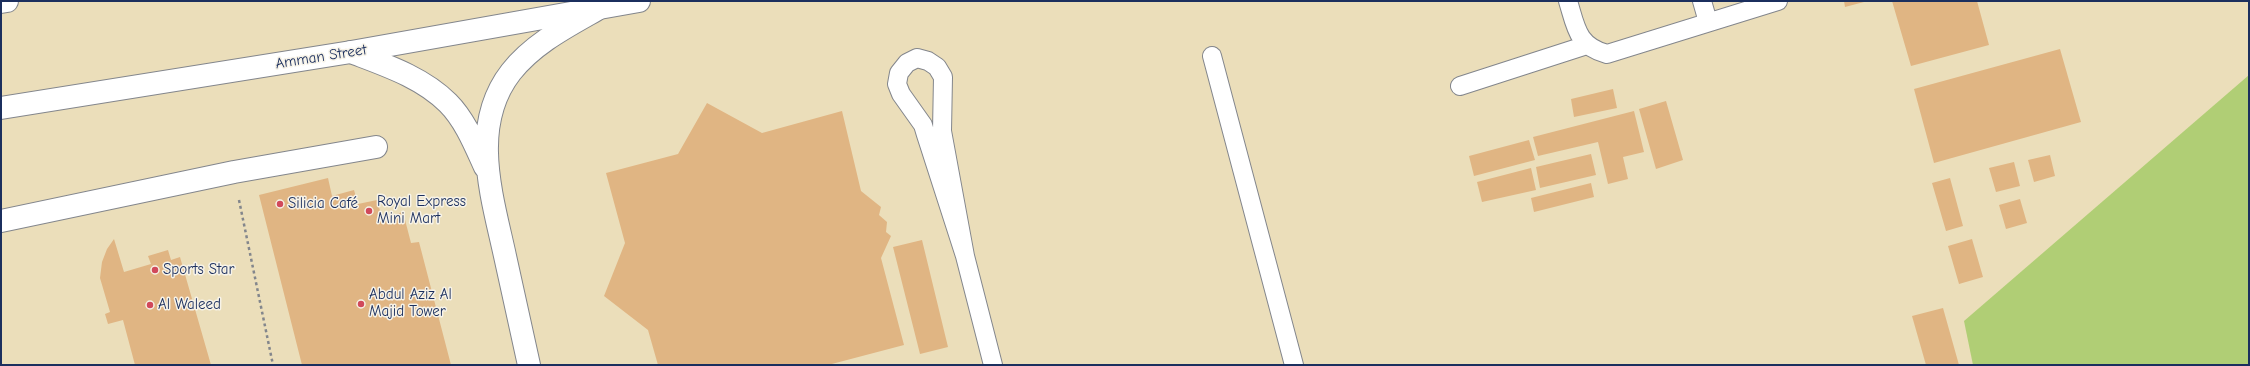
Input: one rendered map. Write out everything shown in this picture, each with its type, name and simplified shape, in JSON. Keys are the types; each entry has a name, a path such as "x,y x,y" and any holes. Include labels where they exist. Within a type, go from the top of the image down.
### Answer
{"street":[{"path":"1,2 7,1"},
{"name":"Amman Street","path":"1,108 351,52 640,1"},
{"path":"487,171 488,134 495,102 511,72 533,49 562,29 598,8"},
{"path":"351,52 415,78 449,104 467,129 487,171 529,365"},
{"path":"1,221 234,172 376,146"}],"lane":[{"path":"1568,1 1580,37 1587,45 1606,54 1778,1"},
{"path":"1702,1 1708,22"},
{"path":"1460,86 1587,45"},
{"path":"1212,56 1294,365"},
{"path":"965,256 942,131 943,77 937,67 928,61 917,58 907,63 899,72 898,84 901,94 924,130 965,256 993,365"}],"path":[{"path":"234,172 273,365"}],"green space":[{"path":"2249,75 2249,365 1973,365 1964,321"}],"building":[{"path":"1844,1 1863,1 1864,2 1845,7"},
{"path":"1892,1 1977,1 1989,45 1911,66"},
{"path":"2060,49 2081,122 1934,163 1914,89"},
{"path":"1613,89 1617,108 1574,117 1571,99"},
{"path":"1666,101 1683,160 1656,169 1639,109"},
{"path":"707,103 762,133 842,111 861,191 881,207 879,215 887,222 886,232 891,236 881,258 904,345 828,365 658,365 648,330 604,296 625,243 606,173 678,154"},
{"path":"1634,111 1644,152 1623,157 1628,179 1608,184 1598,142 1538,156 1533,137"},
{"path":"1529,140 1535,160 1474,176 1469,156"},
{"path":"1591,154 1596,175 1540,188 1536,167"},
{"path":"2050,155 2055,176 2034,182 2028,160"},
{"path":"2014,162 2020,186 1996,192 1989,168"},
{"path":"1531,168 1536,190 1482,202 1477,182"},
{"name":"Abdul Aziz Al Majid Tower","path":"328,178 332,196 354,190 358,204 377,200 382,218 403,212 411,243 419,242 451,365 302,365 259,195"},
{"path":"1950,178 1963,226 1946,231 1932,183"},
{"path":"1591,183 1594,197 1534,212 1531,198"},
{"path":"2020,199 2027,223 2006,229 1999,205"},
{"name":"Al Waleed","path":"114,239 124,272 151,264 148,256 168,250 171,260 180,257 211,365 135,365 123,320 108,324 105,314 110,312 100,278 102,262 107,249"},
{"path":"1972,239 1983,277 1959,284 1948,246"},
{"path":"922,240 948,347 920,354 893,247"},
{"path":"1943,308 1959,365 1926,365 1912,316"}],"place":[{"name":"Silicia Café","path":"280,204"},
{"name":"Royal Express Mini Mart","path":"369,211"},
{"name":"Sports Star","path":"155,270"},
{"name":"Abdul Aziz Al Majid Tower","path":"361,304"},
{"name":"Al Waleed","path":"150,305"}]}
